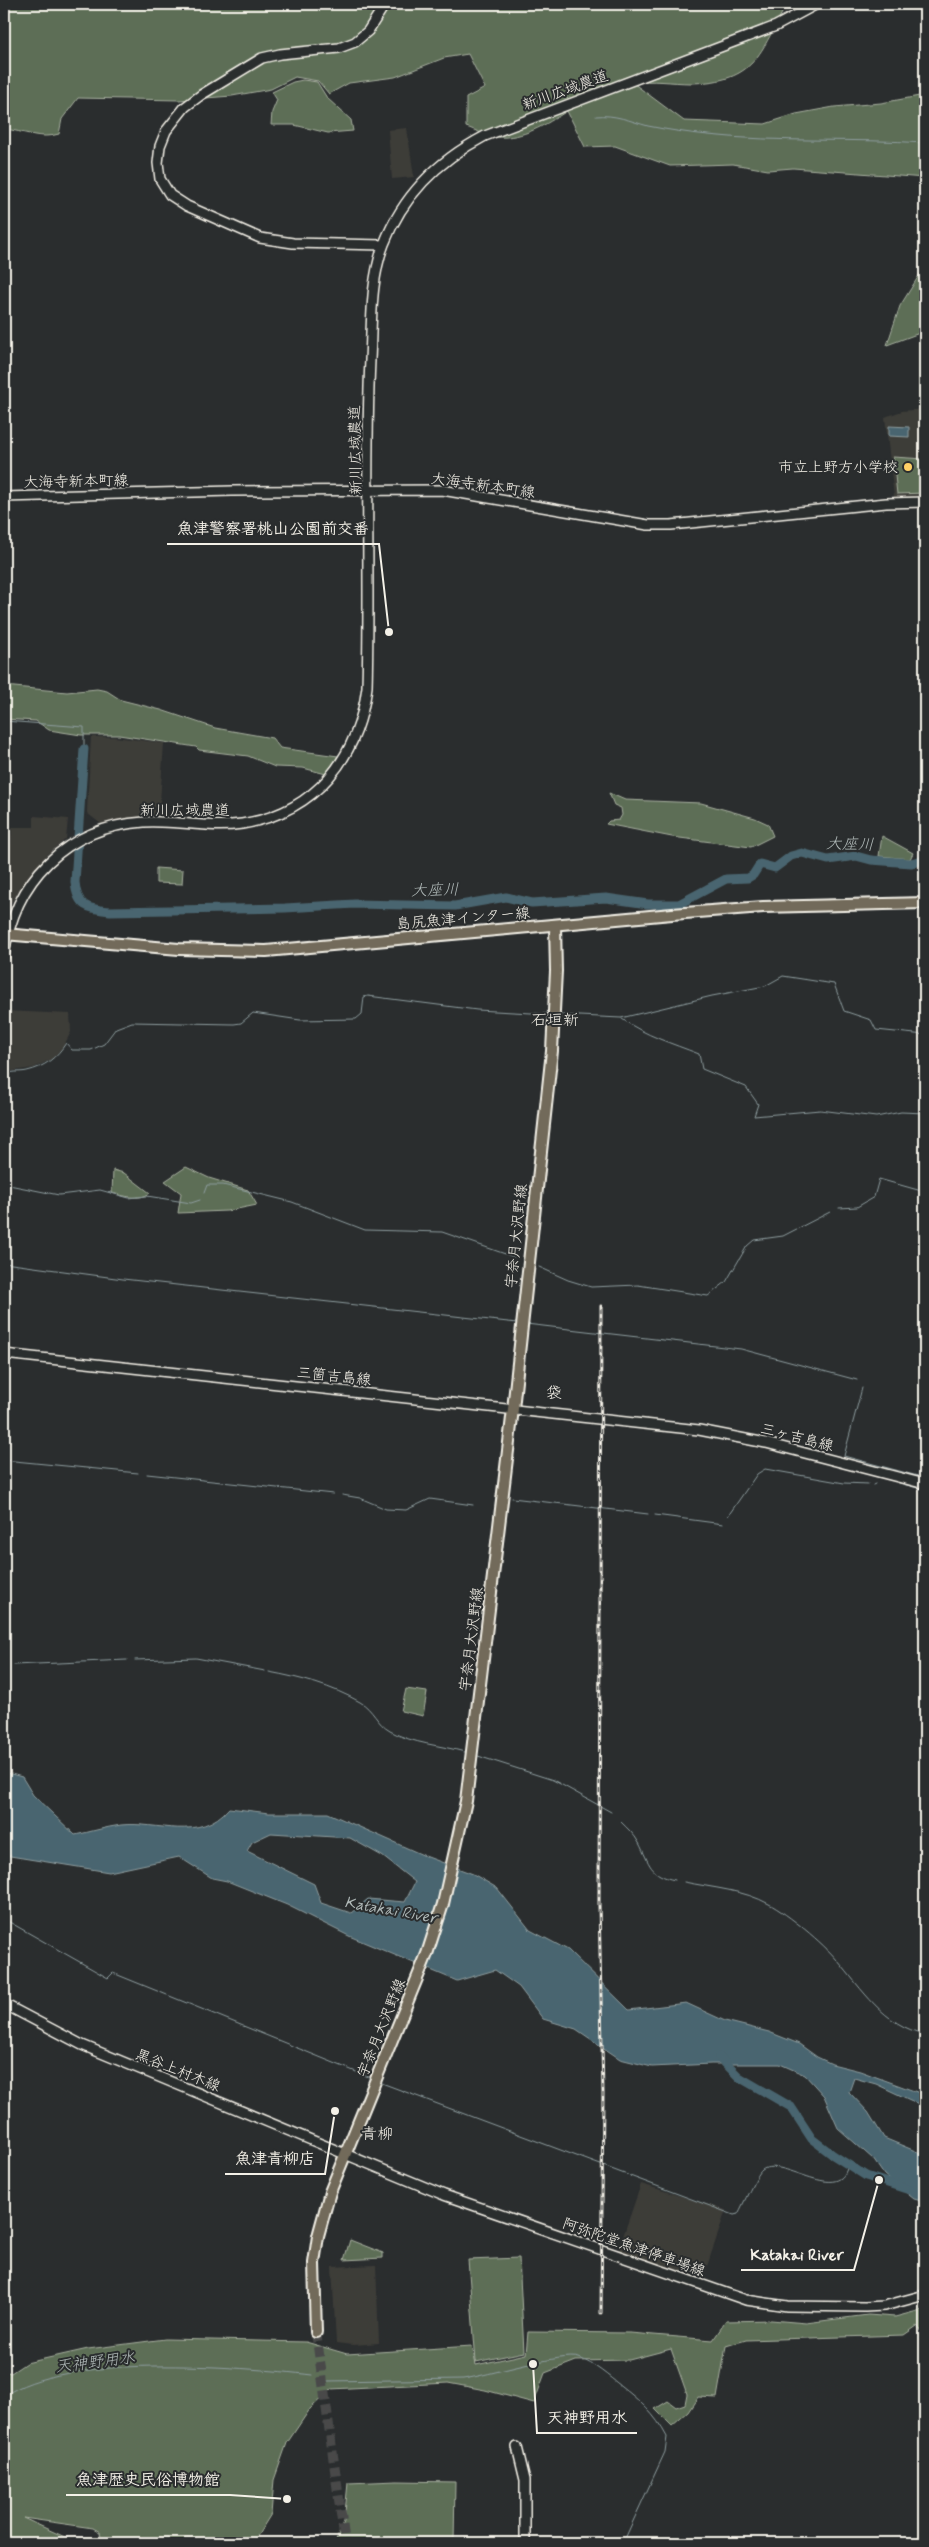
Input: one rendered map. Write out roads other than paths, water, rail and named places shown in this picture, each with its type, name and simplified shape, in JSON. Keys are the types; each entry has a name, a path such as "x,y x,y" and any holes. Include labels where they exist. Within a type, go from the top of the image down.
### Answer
{"main road":[{"path":"383,245 293,243 253,236 187,206 170,195 160,179 158,163 160,146 166,132 185,107 201,95 262,58 280,54 339,48 355,42 368,31 385,4"},
{"name":"新川広域農道","path":"4,956 5,934 20,899 43,866 72,843 119,825 145,822 212,826 257,820 300,801 320,788 331,777 351,745 363,714 368,654 368,399 372,300 377,266 383,245 394,220 424,179 444,160 468,145 558,107 776,26 817,4"},
{"name":"大海寺新本町線","path":"4,496 442,490 648,525 671,525 886,503 925,502"},
{"name":"島尻魚津インター線","path":"5,934 180,949 249,951 763,907 925,903"},
{"name":"宇奈月大沢野線","path":"316,2332 312,2276 318,2236 330,2192 427,1954 454,1858 470,1774 513,1409 553,1032 556,971 555,925"},
{"name":"三箇吉島線","path":"4,1354 662,1425"},
{"name":"三ヶ吉島線","path":"662,1425 766,1443 925,1484"},
{"name":"黒谷上村木線","path":"4,2004 82,2045 345,2153"},
{"name":"阿弥陀堂魚津停車場線","path":"345,2153 444,2195 762,2304 884,2306 925,2295"},
{"path":"517,2447 525,2480 525,2542"}],"water":[{"path":"889,426 909,427 909,437 889,436"},
{"path":"4,1772 22,1777 33,1795 75,1835 121,1825 191,1828 205,1825 217,1819 229,1808 269,1813 328,1813 425,1856 473,1874 497,1888 530,1930 568,1950 629,2010 686,2003 725,2021 769,2032 799,2044 817,2057 832,2064 860,2071 925,2095 925,2107 876,2084 854,2078 849,2092 868,2112 884,2138 925,2155 925,2202 914,2199 884,2175 873,2159 838,2128 824,2096 805,2075 780,2064 711,2064 652,2067 620,2059 576,2029 543,2019 519,1987 495,1970 457,1981 349,1936 287,1905 227,1881 212,1878 179,1857 109,1872 4,1855","holes":["271,1833 350,1838 382,1856 415,1882 405,1902 368,1899 351,1913 321,1903 314,1884 247,1851 252,1842"]}],"waterway":[{"path":"596,116 616,117 648,126 678,131 735,137 925,143"},
{"path":"4,721 84,727 84,749"},
{"name":"大座川","path":"84,749 75,882 81,902 90,908 102,910 285,908 355,904 455,906 506,897 532,903 606,898 648,904 679,904 726,879 748,878 753,875 760,864 775,868 791,856 802,853 828,860 856,856 871,860 911,863 925,860"},
{"path":"558,1015 621,1018 712,996 765,986 783,976 834,984 844,1011 871,1020 876,1030 925,1035"},
{"path":"4,1076 12,1072 24,1072 45,1064 59,1053 66,1043 72,1050 91,1050 104,1044 116,1028 132,1022 234,1024 241,1023 253,1013 300,1020 356,1019 362,1014 364,997 368,996 477,1010 549,1014"},
{"path":"622,1019 650,1035 699,1054 702,1069 746,1087 758,1104 754,1116 820,1110 876,1117 901,1112 925,1113"},
{"path":"839,1208 857,1207 874,1197 879,1179 925,1192"},
{"path":"4,1184 59,1195 100,1190 129,1198 147,1196 191,1203 200,1200"},
{"path":"204,1193 207,1185 223,1185 292,1202 365,1230 442,1232 514,1257"},
{"path":"539,1267 568,1280 591,1287 638,1285 708,1296 726,1282 747,1246 754,1240 783,1236 830,1212"},
{"path":"4,1263 123,1279 517,1323"},
{"path":"526,1324 741,1349 857,1380"},
{"path":"862,1388 844,1456 925,1478"},
{"path":"4,1460 138,1473"},
{"path":"728,1516 757,1474 765,1469 844,1483 868,1484"},
{"path":"147,1474 333,1494"},
{"path":"899,1483 925,1490"},
{"path":"342,1495 360,1498 386,1509 406,1510 430,1499 473,1505"},
{"path":"512,1498 648,1514"},
{"path":"655,1515 723,1524"},
{"path":"135,1660 196,1658 265,1671"},
{"path":"14,1665 127,1660"},
{"path":"269,1672 316,1683 349,1696 364,1705 386,1728 399,1735 417,1742 465,1752"},
{"path":"478,1756 553,1780 611,1812"},
{"path":"621,1822 637,1840 651,1868 660,1875 675,1880"},
{"path":"684,1882 739,1892 759,1899 777,1909 823,1945 865,1994 886,2015 910,2030 925,2034"},
{"path":"4,1919 108,1978 113,1973 371,2078"},
{"name":"Katakai River","path":"719,2057 739,2077 791,2107 812,2139 833,2155 866,2176 925,2195"},
{"path":"379,2082 734,2215 738,2214 762,2170 771,2167 824,2181 835,2181 844,2176 848,2163"},
{"name":"天神野用水","path":"327,2381 463,2379 542,2361 571,2357 579,2358 590,2364 606,2374 641,2403 657,2421 667,2437 665,2452 623,2543"},
{"name":"天神野用水","path":"4,2396 31,2382 67,2373 108,2368 198,2366 312,2375"}],"tunnel":[{"path":"316,2332 345,2543"}],"railway":[{"path":"601,1306 599,1904 603,2093 601,2313"}],"place":[{"name":"市立上野方小学校","path":"908,467"},
{"name":"魚津警察署桃山公園前交番","path":"389,632"},
{"name":"魚津青柳店","path":"335,2111"},
{"name":"Katakai River","path":"879,2180"},
{"name":"天神野用水","path":"533,2364"},
{"name":"魚津歴史民俗博物館","path":"287,2499"}],"district":[{"name":"石垣新","path":"555,1019"},
{"name":"袋","path":"554,1392"},
{"name":"青柳","path":"377,2133"}]}
